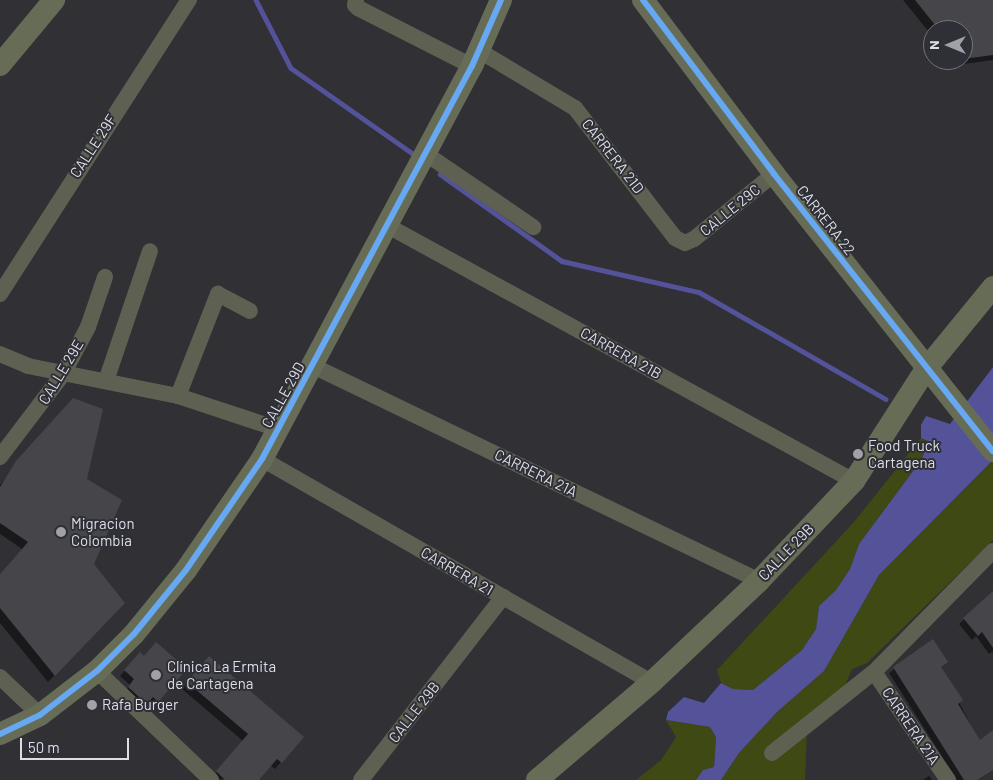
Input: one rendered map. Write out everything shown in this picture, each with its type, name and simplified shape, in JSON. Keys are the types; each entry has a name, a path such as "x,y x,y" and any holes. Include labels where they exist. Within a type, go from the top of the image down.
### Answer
{"street":[{"path":"0,65 54,0"},
{"name":"CALLE 29F","path":"0,294 189,0"},
{"name":"CARRERA 21D","path":"356,0 355,5 358,8 475,58 575,108 675,238 685,243"},
{"name":"CALLE 29D","path":"0,734 40,715 97,671 134,634 186,570 262,459 426,154 475,58 501,0"},
{"name":"CARRERA 22","path":"644,0 774,174 926,369 993,451"},
{"path":"426,154 534,227"},
{"name":"CALLE 29C","path":"685,243 694,239 774,174"},
{"name":"CARRERA 21B","path":"388,226 854,481"},
{"path":"106,381 150,251"},
{"name":"CALLE 29E","path":"0,457 63,374 88,327 106,277"},
{"name":"CALLE 29B","path":"537,780 652,682 759,581 854,481 926,369 993,287"},
{"path":"178,396 218,294 250,311"},
{"path":"0,354 28,366 178,396 278,429"},
{"name":"CARRERA 21A","path":"313,366 759,581"},
{"name":"CARRERA 21","path":"262,459 652,682"},
{"path":"772,753 874,672 993,551"},
{"name":"CALLE 29B","path":"361,780 503,597"},
{"path":"97,671 212,780"},
{"name":"CARRERA 21A","path":"874,672 948,780"},
{"path":"0,677 40,715"}],"green space":[{"path":"921,438 928,441 922,459 859,544 850,569 836,590 819,606 816,629 802,650 753,690 733,689 721,683 717,670 854,522"},
{"path":"993,460 993,540 867,663 852,669 837,704 807,732 805,780 721,780 739,753 777,712 824,671 879,575"},
{"path":"666,720 710,727 716,737 714,767 703,770 696,780 636,780 661,760 676,737"}],"shaded area":[{"path":"993,367 993,460 879,575 824,671 777,712 739,753 721,780 696,780 703,770 714,767 716,737 710,727 666,720 668,712 684,697 704,703 721,683 733,689 753,690 802,650 816,629 819,606 836,590 850,569 859,544 922,459 928,441 921,438 921,425 926,416 950,424"}],"building":[{"path":"915,0 993,0 993,55 973,58 973,20 931,20"},
{"name":"Migracion Colombia","path":"73,398 103,409 87,479 122,500 94,564 125,603 55,676 0,608 0,574 28,542 0,523 0,487 16,461"},
{"path":"993,591 993,648 982,632 978,636 963,618"},
{"path":"933,639 948,662 941,667 963,700 958,704 980,740 993,730 993,770 978,780 964,780 893,667"},
{"name":"Clínica La Ermita de Cartagena","path":"156,642 187,669 158,702 153,697 147,704 128,687 134,679 124,670 140,652 144,656"},
{"path":"209,656 304,737 282,763 277,759 259,780 225,780 216,771 248,734 187,682"}],"waterway":[{"path":"256,0 291,68 415,155"},
{"path":"440,174 562,261 699,292 886,399"}],"cycle path":[{"path":"0,734 40,715 97,671 134,634 186,570 262,459 472,66 501,0"},
{"path":"643,0 774,174 993,451"}],"place":[{"name":"Food Truck Cartagena","path":"858,454"},
{"name":"Migracion Colombia","path":"61,532"},
{"name":"Clínica La Ermita de Cartagena","path":"156,675"},
{"name":"Rafa Burger","path":"92,705"}]}
